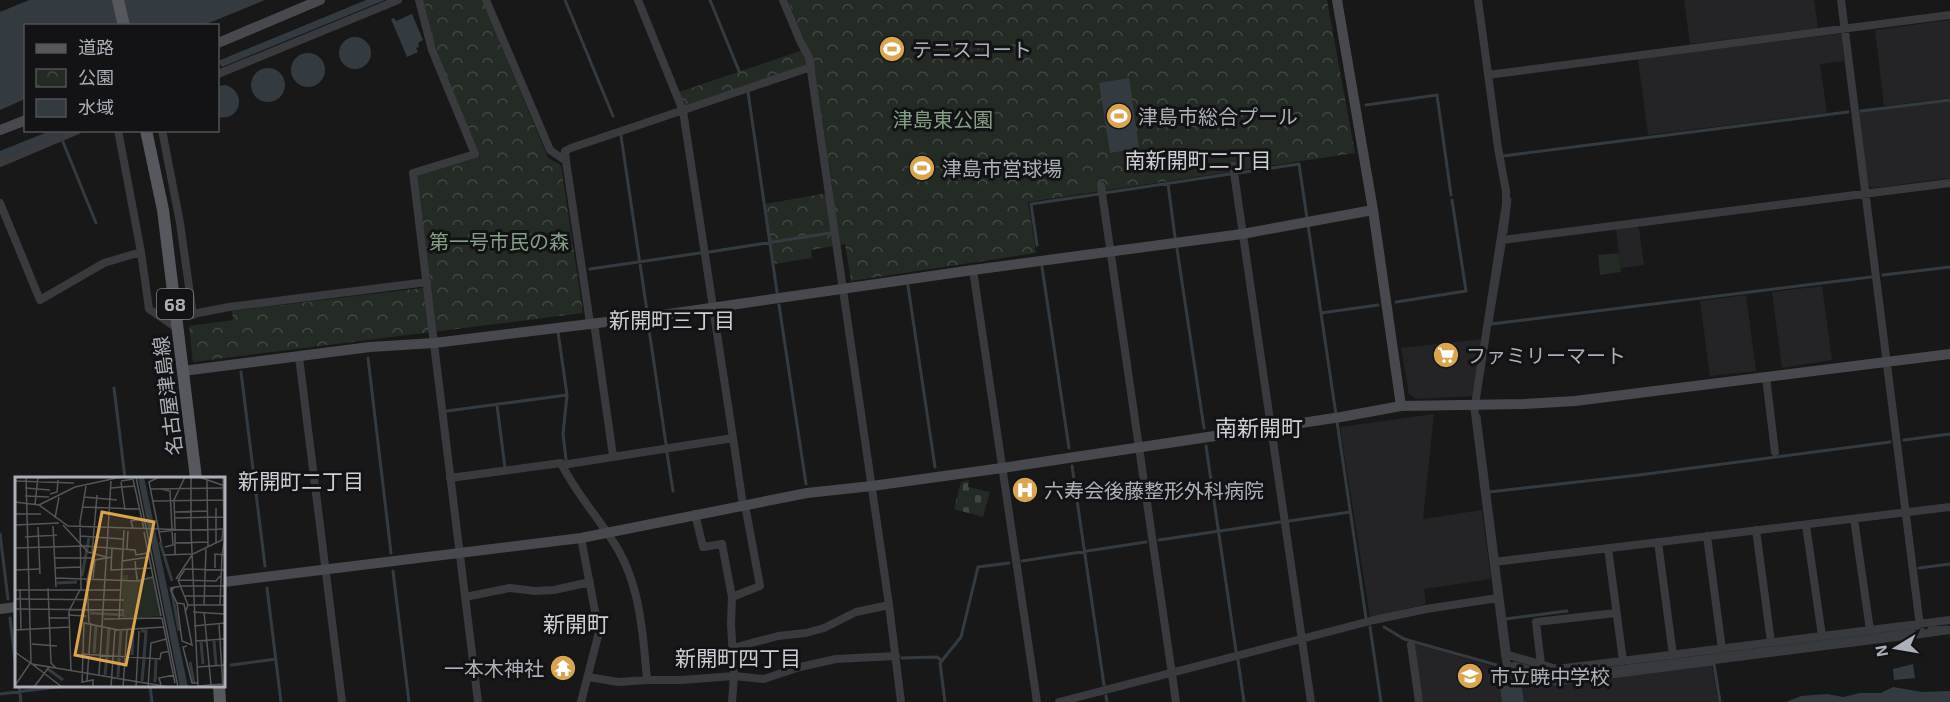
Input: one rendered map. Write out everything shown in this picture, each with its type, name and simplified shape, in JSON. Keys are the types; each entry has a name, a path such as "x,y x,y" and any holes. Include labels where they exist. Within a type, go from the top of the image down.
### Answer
{"main road":[{"path":"118,0 124,24"},
{"name":"名古屋津島線","path":"146,132 162,210 196,477"},
{"path":"219,687 220,702"}],"street":[{"path":"219,43 320,0"},
{"path":"219,74 398,0"},
{"path":"419,0 432,50 475,154 413,173 478,702"},
{"path":"486,0 550,150 566,161"},
{"path":"638,0 683,111 733,438 760,586 732,597"},
{"path":"783,0 809,57 811,67 901,702"},
{"path":"1337,0 1372,210 1401,406"},
{"path":"1478,0 1506,191 1502,240 1475,405 1507,665 1555,680 1950,630"},
{"path":"1841,0 1921,634"},
{"path":"1488,75 1950,15"},
{"path":"613,456 565,151 571,147 811,67"},
{"path":"0,130 24,121"},
{"path":"0,163 73,132"},
{"path":"118,132 141,252 149,309 177,323 193,315 229,307 427,282"},
{"path":"162,132 180,223 193,315"},
{"path":"1233,166 1311,702"},
{"path":"1502,240 1950,183"},
{"path":"1101,186 1176,702"},
{"path":"0,203 40,300 104,263 141,252"},
{"path":"183,371 370,347 434,343 712,308 1242,234 1372,210"},
{"path":"973,270 1037,702"},
{"path":"225,582 580,538 807,493 1002,468 1337,418 1401,406 1575,401 1950,354"},
{"path":"299,357 342,702"},
{"path":"1766,377 1775,452"},
{"path":"450,478 561,463 562,465 733,438"},
{"path":"562,465 623,560 636,594 645,650 647,680"},
{"path":"1494,562 1950,507"},
{"path":"695,514 703,547 722,544 732,597 734,676 732,702"},
{"path":"1854,519 1870,630"},
{"path":"1806,525 1822,636"},
{"path":"1756,530 1771,642"},
{"path":"1707,536 1722,649"},
{"path":"580,538 599,632 581,702"},
{"path":"1658,542 1673,655"},
{"path":"1608,548 1623,661"},
{"path":"465,597 510,588 535,591 554,590 590,582"},
{"path":"1059,702 1426,609 1498,598"},
{"path":"733,648 778,636 806,633 824,628 856,612 889,605"},
{"path":"0,609 15,607"},
{"path":"1541,664 1536,622 1616,613"},
{"path":"1505,654 1557,669 1950,620"},
{"path":"1411,645 1419,702"},
{"path":"589,677 618,682 734,676 764,679 836,659 896,656"}],"shaded area":[{"path":"1684,0 1814,0 1818,28 1690,44"},
{"path":"1950,20 1950,98 1884,106 1875,30"},
{"path":"1839,34 1844,61 1820,64 1827,113 1648,135 1638,59"},
{"path":"1950,101 1950,178 1873,188 1868,186 1859,112"},
{"path":"1637,227 1644,265 1621,268 1616,229"},
{"path":"1822,286 1832,360 1782,368 1772,292"},
{"path":"1746,295 1756,371 1710,376 1700,301"},
{"path":"1483,339 1474,396 1416,399 1409,394 1401,348"},
{"path":"1434,414 1423,519 1482,510 1491,579 1424,589 1426,604 1370,618 1340,427"},
{"name":"市立暁中学校","path":"1412,643 1556,685 1712,666 1718,702 1421,702"}],"green space":[{"name":"第一号市民の森","path":"423,0 482,0 548,158 561,165 583,313 193,362 189,326 233,320 232,311 431,287 417,176 420,173 480,156 438,60"},
{"name":"津島東公園","path":"788,0 1327,0 1355,153 1028,202 1036,253 851,281 845,244 811,250 812,258 774,264 765,204 833,192 815,71 805,65 685,106 679,92 800,51 806,45"},
{"path":"1619,253 1621,272 1600,275 1598,255"},
{"path":"969,480 968,487 990,492 983,517 954,509 961,482"}],"water":[{"path":"29,0 265,0 206,24 24,24 24,99 0,110 0,12"},
{"path":"366,0 385,0 222,67 219,61"},
{"path":"412,14 423,40 418,43 419,47 416,48 418,52 407,57 391,19 394,18 396,21"},
{"path":"355,37 367,41 371,53 367,65 355,69 343,65 339,53 343,41"},
{"path":"308,53 320,58 325,70 320,82 308,87 296,82 291,70 296,58"},
{"path":"268,68 280,73 285,85 280,97 268,102 256,97 251,85 256,73"},
{"name":"津島市総合プール","path":"1129,78 1139,148 1110,153 1099,83"},
{"path":"226,85 233,89 239,100 236,111 226,117 219,117 219,86"},
{"path":"48,132 59,132 60,134 0,159 0,151"},
{"path":"1913,664 1915,678 1894,680 1893,669"},
{"path":"1521,683 1524,702 1502,702 1500,686"},
{"path":"1893,687 1922,692 1950,691 1950,702 1786,702 1801,696 1827,694 1843,697 1860,693 1881,693"}],"waterway":[{"path":"565,0 613,116"},
{"path":"710,0 739,71"},
{"path":"748,92 777,292"},
{"path":"1366,105 1437,95 1451,195"},
{"path":"1861,111 1950,100"},
{"path":"1503,156 1848,112"},
{"path":"621,136 647,311"},
{"path":"63,142 96,223"},
{"path":"1239,173 1299,164 1366,618"},
{"path":"1104,193 1230,174"},
{"path":"1168,184 1175,237"},
{"path":"1037,245 1031,204 1099,194"},
{"path":"1506,233 1510,199"},
{"path":"1396,302 1466,291 1452,200"},
{"path":"709,252 830,233"},
{"path":"1491,323 1504,245"},
{"path":"1177,249 1204,428"},
{"path":"590,269 700,253"},
{"path":"1042,267 1069,448"},
{"path":"1883,275 1950,267"},
{"path":"1491,324 1871,277"},
{"path":"908,286 935,467"},
{"path":"779,305 806,484"},
{"path":"1321,313 1378,305"},
{"path":"648,323 666,444"},
{"path":"558,332 567,395 563,434 566,459"},
{"path":"368,358 391,553"},
{"path":"241,372 265,566"},
{"path":"114,388 125,477"},
{"path":"447,411 567,395"},
{"path":"497,405 505,468"},
{"path":"1479,416 1497,557"},
{"path":"1904,440 1950,434"},
{"path":"1489,492 1890,442"},
{"path":"1206,446 1236,651"},
{"path":"667,453 673,491"},
{"path":"1072,466 1104,685"},
{"path":"1289,521 1350,512"},
{"path":"1159,540 1280,522"},
{"path":"0,534 8,599"},
{"path":"1022,561 1146,542"},
{"path":"945,702 940,663 961,637 978,567 1009,563"},
{"path":"1919,568 1950,564"},
{"path":"1498,567 1509,651"},
{"path":"393,571 409,702"},
{"path":"267,588 281,702"},
{"path":"1505,619 1567,611"},
{"path":"10,618 15,660"},
{"path":"1370,627 1381,702"},
{"path":"1384,627 1404,639 1500,666"},
{"path":"1929,628 1948,627"},
{"path":"1514,663 1556,675 1914,630"},
{"path":"902,658 937,657 941,660"},
{"path":"231,665 276,659"},
{"path":"1238,660 1244,702"},
{"path":"1549,682 1556,684 1714,664 1720,702"},
{"path":"1511,671 1540,680"},
{"path":"19,687 21,702"},
{"path":"0,694 57,687"},
{"path":"150,687 152,702"},
{"path":"1106,696 1107,702"}],"place":[{"name":"テニスコート","path":"892,49"},
{"name":"津島市総合プール","path":"1119,116"},
{"name":"津島市営球場","path":"922,168"},
{"name":"ファミリーマート","path":"1446,355"},
{"name":"六寿会後藤整形外科病院","path":"1025,490"},
{"name":"一本木神社","path":"563,668"},
{"name":"市立暁中学校","path":"1470,676"}],"district":[{"name":"南新開町二丁目","path":"1198,159"},
{"name":"新開町三丁目","path":"672,319"},
{"name":"南新開町","path":"1259,427"},
{"name":"新開町二丁目","path":"301,480"},
{"name":"新開町","path":"576,623"},
{"name":"新開町四丁目","path":"738,657"}]}
